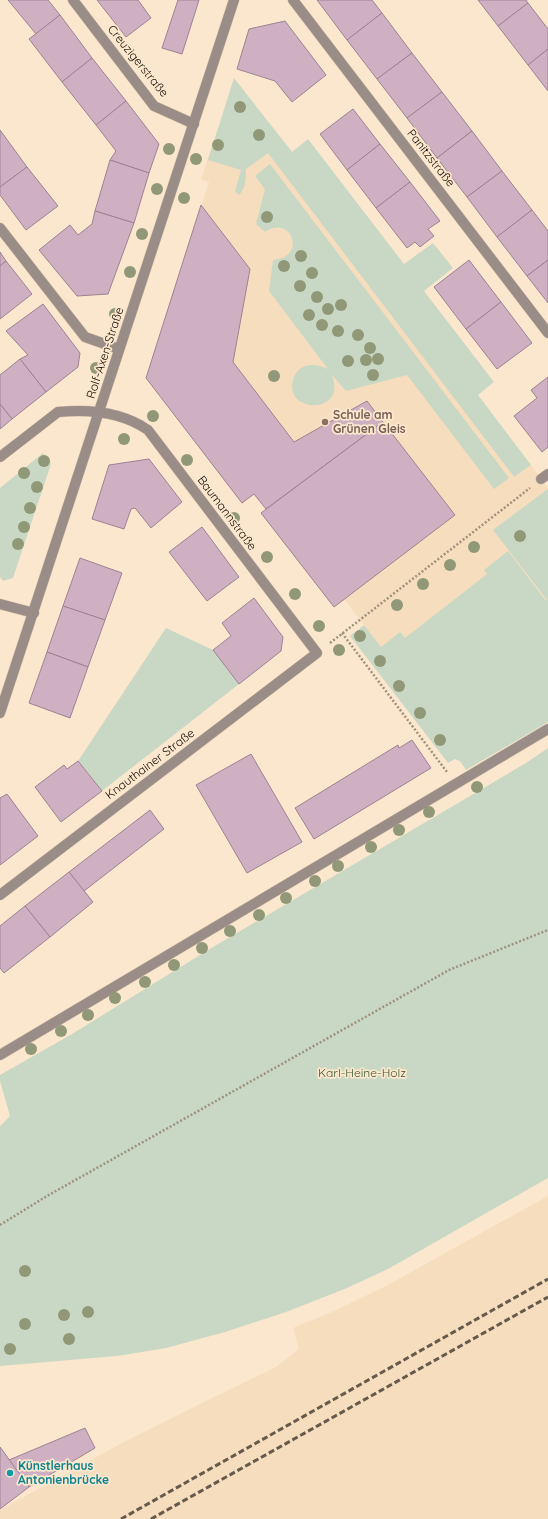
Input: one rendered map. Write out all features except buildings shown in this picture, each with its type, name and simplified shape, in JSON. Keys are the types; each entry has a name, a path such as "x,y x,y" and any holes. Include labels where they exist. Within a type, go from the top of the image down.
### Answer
{"street":[{"name":"Creuzigerstraße","path":"73,0 154,106 194,124"},
{"name":"Rolf-Axen-Straße","path":"0,714 234,0"},
{"name":"Panitzstraße","path":"293,0 548,333"},
{"path":"0,228 85,337 119,349"},
{"name":"Baumannstraße","path":"0,457 58,412 99,412 119,416 136,422 148,430 316,653"},
{"path":"0,604 34,613"},
{"name":"Knauthainer Straße","path":"0,895 316,653"},
{"path":"0,1055 548,729"}],"path":[{"path":"456,784 342,633 545,477"},
{"path":"0,1225 54,1192 449,970 548,930"}],"shaded area":[{"name":"Schule am Grünen Gleis","path":"271,125 296,157 281,169 514,477 531,465 548,488 548,657 445,733 345,600 334,607 261,513 266,509 254,494 242,503 146,378 209,182 201,179 218,128"},
{"path":"548,1196 548,1519 0,1519 0,1510 124,1442 276,1367 299,1349 293,1328 334,1311 386,1286"}],"green space":[{"path":"234,78 292,152 308,139 404,264 433,243 453,268 424,291 494,382 478,395 531,465 514,477 268,153 246,169 246,180 239,195 235,191 241,170 208,160"},
{"path":"270,164 509,478 494,489 407,375 346,391 332,375 334,388 331,398 323,403 314,405 304,403 296,398 292,389 294,377 300,369 304,366 314,365 328,369 269,291 273,260 284,257 290,252 293,245 292,238 288,232 282,228 274,228 265,232 256,224 265,189 255,176"},
{"path":"43,453 51,464 13,578 3,581 0,577 0,488"},
{"path":"548,489 548,722 466,770 460,761 455,759 448,763 350,636 364,625 381,647 400,632 405,638 487,574 484,570 508,551 546,601 547,600 493,530"},
{"path":"166,628 213,650 239,684 102,791 78,761"},
{"name":"Karl-Heine-Holz","path":"548,748 548,1178 388,1269 347,1288 286,1312 225,1332 166,1348 117,1356 0,1366 0,1126 10,1116 0,1081 0,1075 72,1034 213,947 526,763"}],"railway":[{"path":"121,1519 548,1279"},
{"path":"151,1519 548,1297"}],"place":[{"name":"Schule am Grünen Gleis","path":"325,422"},
{"name":"Künstlerhaus Antonienbrücke","path":"10,1473"}]}
